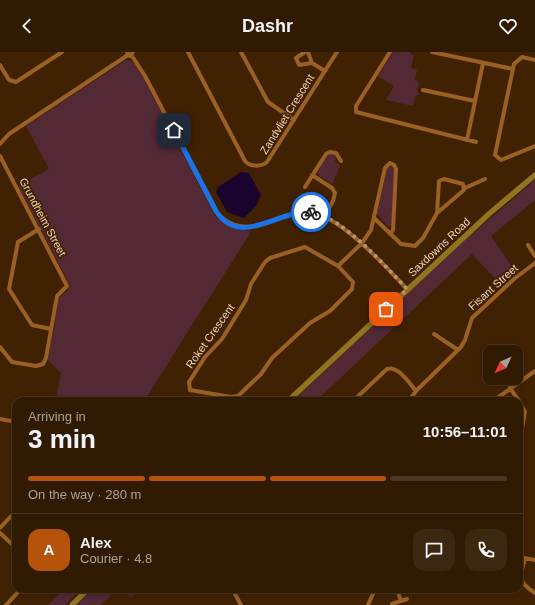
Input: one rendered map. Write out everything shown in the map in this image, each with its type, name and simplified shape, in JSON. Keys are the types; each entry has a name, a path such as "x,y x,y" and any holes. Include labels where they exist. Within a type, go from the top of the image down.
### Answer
{"street":[{"path":"0,65 9,80 16,82 62,52"},
{"name":"Zandvliet Crescent","path":"188,52 248,164 261,165 266,163 337,52"},
{"path":"241,52 268,102 294,120"},
{"path":"312,63 301,66 298,64 296,58 306,52 312,63 325,71"},
{"path":"390,52 356,106 356,112 476,142"},
{"path":"432,52 512,69"},
{"path":"0,144 9,134 130,54 146,76 216,211 223,219 248,228 302,212 312,212 324,217 362,243 407,289"},
{"path":"535,60 520,58 515,62 512,69 495,155 501,160 507,159 535,146"},
{"path":"467,140 483,63"},
{"path":"423,90 475,101"},
{"path":"304,187 328,153 336,153 341,160"},
{"name":"Grundheim Street","path":"0,156 67,283 67,287 57,296 50,329"},
{"path":"338,266 362,243 371,230 385,168 388,164 393,164 396,169 393,230 390,234"},
{"path":"312,175 332,188 335,193 333,201 324,217"},
{"name":"Saxdowns Road","path":"292,397 490,213 535,175"},
{"path":"437,213 438,184 440,180 444,179 462,183 464,188"},
{"path":"374,218 401,244 414,246 423,238 437,213 464,188 484,179"},
{"path":"0,346 12,362 39,366 46,361 50,329 32,325 9,289 18,242 39,229"},
{"path":"528,245 535,256"},
{"name":"Roket Crescent","path":"305,247 338,266 353,282 353,287 351,290 330,311 312,320 272,358 261,374 240,395 231,397 190,390 189,382 204,358 222,339 246,300 253,281 267,260 305,247"},
{"name":"Fisant Street","path":"412,397 416,391 458,350 465,340 472,318 514,279 535,262"},
{"path":"434,334 458,350"},
{"path":"358,397 387,369 392,368 396,370 416,391"},
{"path":"498,397 535,371"},
{"path":"510,388 516,397"},
{"path":"523,408 525,417 523,426"},
{"path":"0,420 12,422"},
{"path":"0,528 12,515"},
{"path":"0,533 12,544"},
{"path":"523,567 525,558 535,560"},
{"path":"523,584 535,593"},
{"path":"6,605 17,593"},
{"path":"72,605 84,593"},
{"path":"236,593 241,605"},
{"path":"368,605 373,593"},
{"path":"398,593 401,601"},
{"path":"392,604 407,599"}],"shaded area":[{"path":"393,52 410,52 410,54 414,55 411,68 417,69 415,80 418,81 419,85 417,89 419,95 415,96 413,106 386,100 394,86 378,76"},
{"path":"126,60 129,60 134,63 142,75 215,216 231,227 250,231 249,235 147,397 57,397 61,373 48,360 59,298 68,290 70,285 18,186 49,169 26,126"},
{"path":"333,153 336,156 335,161 340,166 332,184 319,176 317,172 328,154"},
{"path":"391,166 394,170 392,225 389,227 377,214 387,169"},
{"path":"241,172 249,173 261,195 256,206 244,218 227,212 216,192 218,187"},
{"path":"535,180 535,200 491,236 515,271 501,285 472,254 320,397 297,397 465,240"},
{"path":"60,593 77,593 65,605 48,605"},
{"path":"89,593 114,593 101,605 76,605"},
{"path":"126,593 137,593 131,598"}],"way so far":[{"path":"311,212 324,217 368,247 407,289 386,309"}],"route":[{"path":"174,130 216,211 223,219 231,224 251,228 297,213 311,212"}]}
